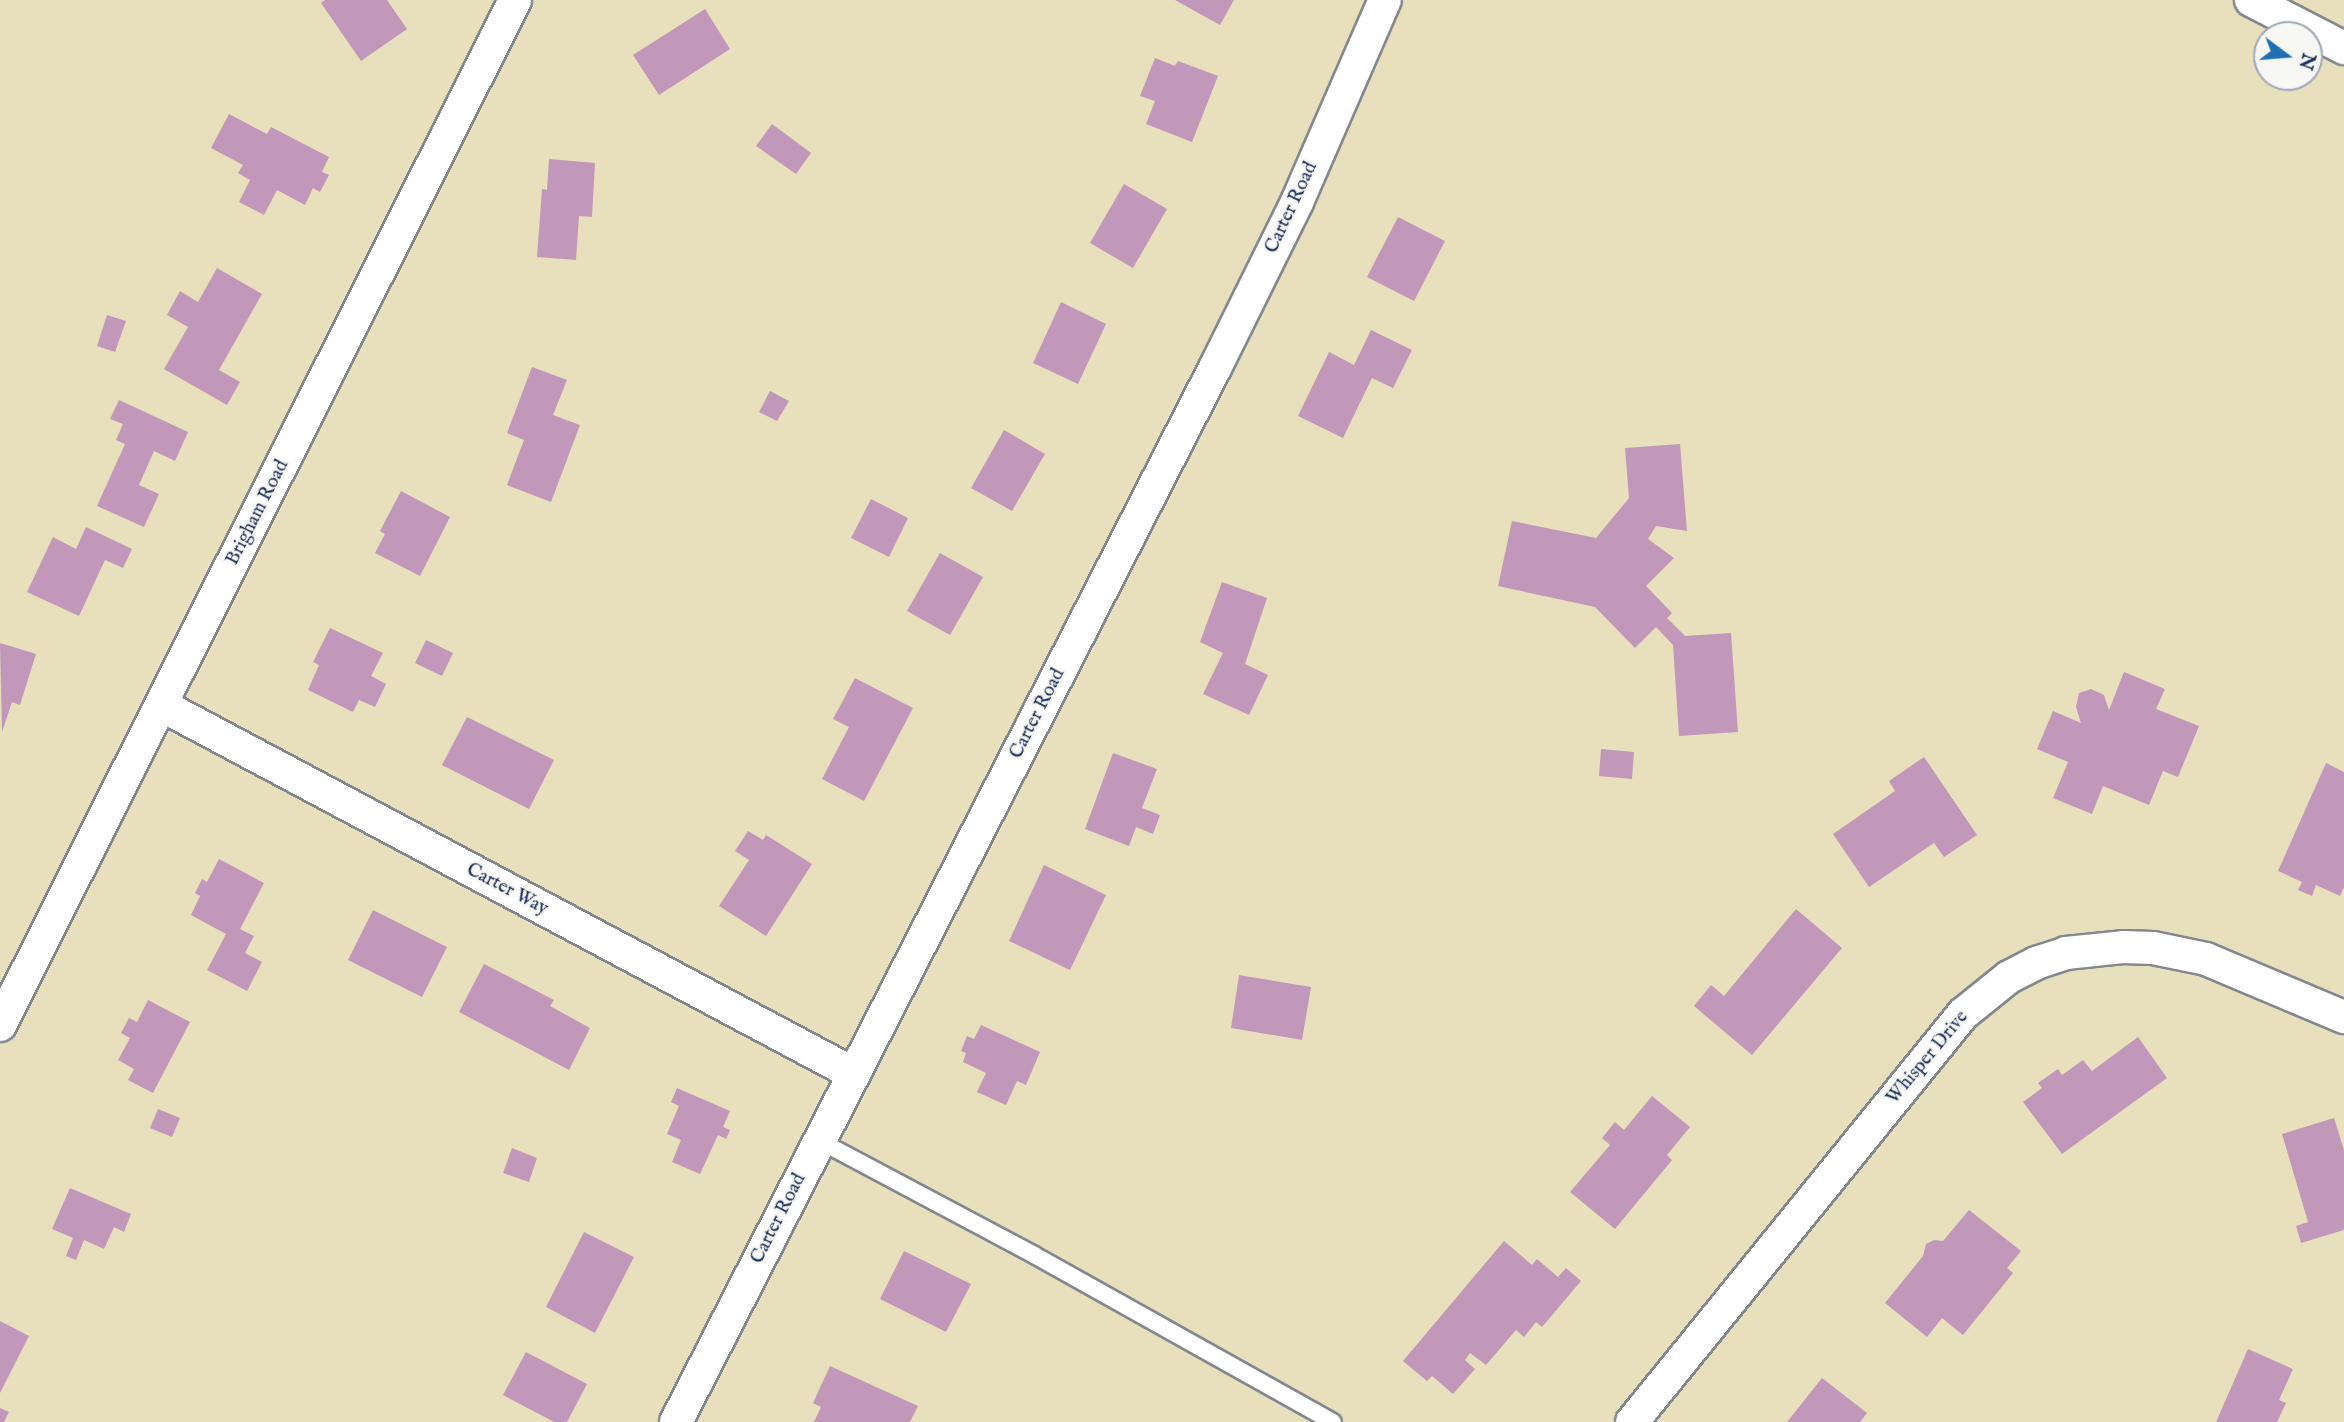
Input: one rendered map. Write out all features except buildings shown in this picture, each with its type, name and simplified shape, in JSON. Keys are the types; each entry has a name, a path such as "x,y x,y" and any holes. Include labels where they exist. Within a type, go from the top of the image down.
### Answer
{"street":[{"name":"Brigham Road","path":"0,1025 515,0"},
{"name":"Carter Road","path":"676,1422 1216,368 1297,202 1385,0"},
{"path":"2251,0 2344,48"},
{"name":"Carter Way","path":"161,705 854,1074"},
{"name":"Whisper Drive","path":"1632,1422 1963,1014 2009,977 2036,962 2066,953 2123,947 2153,948 2206,959 2344,1017"}],"lane":[{"path":"820,1141 1034,1255 1333,1422"}]}
